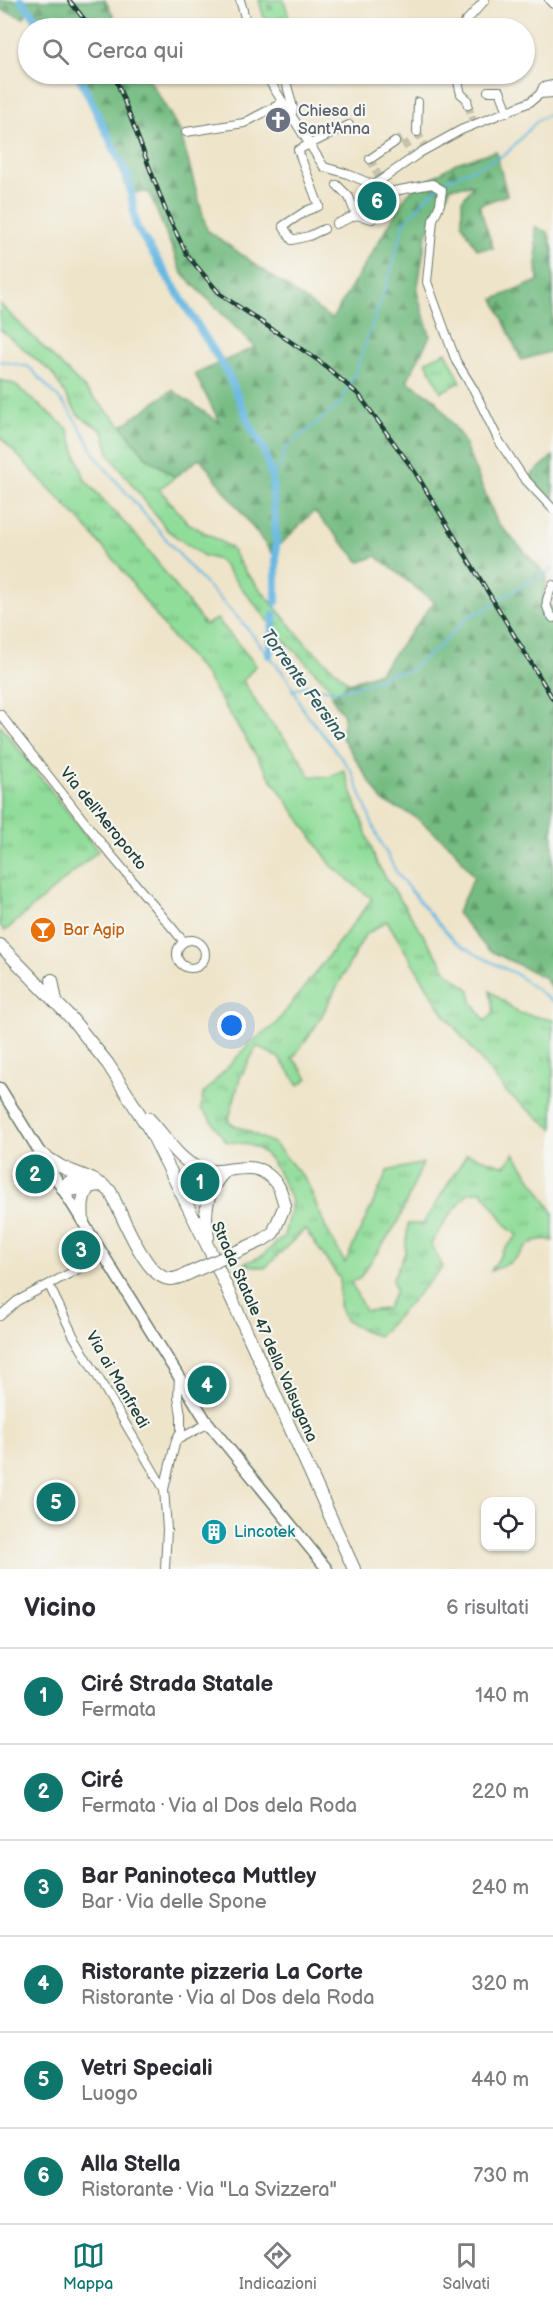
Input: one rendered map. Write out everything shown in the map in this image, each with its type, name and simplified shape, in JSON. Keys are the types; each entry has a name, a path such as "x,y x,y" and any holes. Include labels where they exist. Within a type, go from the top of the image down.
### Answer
{"highway":[{"name":"Strada Statale 47 della Valsugana","path":"4,942 108,1064 137,1107 211,1253 354,1569"},
{"name":"Strada Statale 47 della Valsugana","path":"0,954 61,1016 96,1058 151,1137 220,1286 337,1554 346,1569"},
{"path":"52,980 56,1001"},
{"path":"41,1154 110,1191 146,1262 159,1276 172,1280 183,1276 263,1240 273,1233 285,1204 277,1183 258,1168 241,1167 216,1172 200,1169 184,1161 164,1134 137,1107"},
{"path":"211,1253 205,1223 207,1197 214,1182 226,1170"},
{"path":"62,1187 71,1191 81,1190 94,1182"},
{"path":"83,1221 81,1204 84,1193 94,1182"}],"main road":[{"path":"0,1088 209,1423 327,1569"}],"street":[{"path":"240,0 245,18"},
{"path":"469,18 485,0"},
{"path":"549,0 553,4"},
{"path":"272,84 331,177"},
{"path":"287,84 293,108 292,115"},
{"path":"458,84 461,94 467,99 468,105"},
{"path":"324,167 375,185 413,155 475,123 530,102 540,94 543,87 553,85"},
{"path":"488,92 500,91 508,112"},
{"path":"540,94 553,93"},
{"path":"417,132 418,102"},
{"path":"186,132 244,123 282,103"},
{"path":"324,229 292,240 283,226 306,211 320,206 298,150 349,125"},
{"path":"370,159 377,152 379,154 395,142"},
{"path":"381,178 389,192"},
{"path":"336,224 356,215 372,219 389,192 396,189 432,184 442,190 440,204 433,220 427,282 456,361 474,390 499,441 523,477 553,509"},
{"path":"337,185 349,197 356,215"},
{"path":"553,585 545,602 553,618"},
{"name":"Via dell'Aeroporto","path":"0,714 102,844 184,942"},
{"path":"0,1316 17,1301 103,1256"},
{"name":"Via ai Manfredi","path":"49,1285 73,1335 164,1489"},
{"name":"Via ai Manfredi","path":"165,1569 167,1528 164,1489 181,1431 182,1415 178,1397 180,1377"},
{"path":"177,1440 209,1423"}],"green space":[{"path":"0,0 105,0 115,18 48,18 28,8 24,18 0,9"},
{"path":"259,0 284,0 289,18 264,18"},
{"path":"85,84 152,84 180,131 207,230 332,319 408,193 456,163 496,151 507,195 479,205 493,248 477,249 462,224 462,200 474,185 451,187 426,236 417,292 430,336 407,381 435,399 462,438 497,522 547,576 542,605 553,607 553,991 545,978 488,950 457,913 474,877 453,848 414,816 382,801 341,736 344,716 332,698 349,683 380,672 434,602 376,556 360,562 314,511 272,553 200,458 175,477 145,456 122,426 172,390 220,423 195,374 255,347 182,273 149,192 129,193"},
{"path":"535,227 548,232 553,250 553,351 521,360 494,299 538,281"},
{"path":"0,304 122,426 145,456 175,477 159,489 188,523 230,547 244,570 307,645 349,683 332,698 331,688 282,638 219,560 204,556 168,531 110,456 103,431 78,415 52,373 0,329"},
{"path":"446,352 461,382 441,392 426,361"},
{"path":"0,380 14,384 68,429 85,480 142,542 205,625 217,619 256,665 243,681 262,712 298,755 310,776 329,777 344,770 377,864 448,973 470,990 472,1002 485,1021 494,1013 490,991 519,1013 553,1020 553,1129 508,1094 444,1014 387,921 365,935 317,1024 293,1058 308,1078 299,1085 279,1058 257,1046 240,1078 228,1122 275,1144 307,1182 325,1226 345,1263 388,1171 423,1163 398,1222 359,1279 351,1282 365,1311 387,1309 396,1290 392,1280 405,1253 408,1224 423,1224 467,1154 505,1166 514,1153 553,1212 553,1241 533,1242 515,1259 491,1271 504,1250 518,1235 510,1230 482,1191 468,1193 445,1221 431,1244 443,1267 379,1336 365,1332 345,1320 339,1305 340,1279 305,1229 265,1268 243,1264 262,1256 284,1236 292,1202 270,1159 253,1146 227,1142 209,1116 201,1109 203,1094 250,1043 275,1025 372,899 332,866 268,774 204,673 168,632 120,567 75,515 0,437"},
{"path":"553,456 553,501 528,478"},
{"path":"0,725 98,851 5,931 0,926"}],"waterway":[{"path":"21,0 36,18"},
{"path":"83,84 129,179 136,226 228,374 253,431 264,449 272,479 276,540 276,602"},
{"path":"272,479 278,471 286,448 340,404 357,368 391,271 404,223 445,181 506,154 538,120 553,112"},
{"name":"Torrente Fersina","path":"0,361 29,367 66,406 105,468 196,574 242,622 288,679 304,711 351,770 377,835 398,875 431,915 455,942 516,974 553,1002"},
{"path":"292,691 308,685 335,691 371,683 391,673 408,671 439,647 469,616 483,611 553,569"},
{"path":"269,655 274,615"}],"tunnel":[{"path":"468,105 473,121"},
{"path":"417,132 425,147"},
{"path":"395,142 402,138 411,153"},
{"path":"370,159 379,177"}],"railway":[{"path":"69,0 83,18"},
{"path":"118,84 167,214 187,255 220,294 319,361 359,395 415,472 553,699"}],"place":[{"name":"Chiesa di Sant'Anna","path":"278,120"},
{"name":"Alla Stella","path":"377,201"},
{"name":"Bar Agip","path":"43,930"},
{"name":"Ciré","path":"35,1174"},
{"name":"Ciré Strada Statale","path":"200,1182"},
{"name":"Bar Paninoteca Muttley","path":"81,1250"},
{"name":"Ristorante pizzeria La Corte","path":"207,1385"},
{"name":"Vetri Speciali","path":"56,1502"},
{"name":"Lincotek","path":"214,1532"}]}
